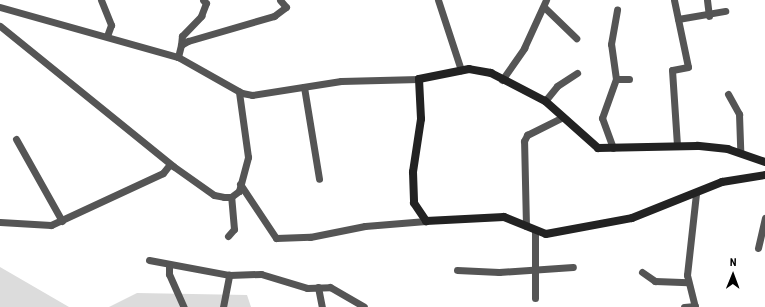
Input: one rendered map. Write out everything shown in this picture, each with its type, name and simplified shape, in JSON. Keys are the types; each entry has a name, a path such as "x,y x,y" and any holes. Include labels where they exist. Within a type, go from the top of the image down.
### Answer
{"street":[{"path":"101,0 111,25 107,36"},
{"path":"178,57 182,36 201,16 206,3 203,0"},
{"path":"181,45 274,16 286,7 280,0"},
{"path":"438,0 461,70"},
{"path":"674,0 688,67 672,70 677,145"},
{"path":"707,0 709,16"},
{"path":"502,80 524,48 545,4 576,38"},
{"path":"2,5 178,57 239,92 252,95 341,81 418,79 461,70 479,69 545,101 598,148 677,145 740,152 765,162"},
{"path":"613,148 602,118 616,79 611,44 617,10"},
{"path":"678,19 709,16 725,11"},
{"path":"0,26 170,164 214,195 231,197 239,191 249,146 239,92"},
{"path":"545,101 557,86 577,73"},
{"path":"418,79 421,119 413,172 414,203 426,221"},
{"path":"616,79 629,79"},
{"path":"304,87 319,179"},
{"path":"728,94 739,114 740,152"},
{"path":"526,226 524,141 527,135 563,117"},
{"path":"16,139 62,221"},
{"path":"0,222 51,225 163,173 170,164"},
{"path":"240,184 276,238 310,237 365,226 497,217 546,234 632,218 738,177 765,175"},
{"path":"684,307 695,306 688,282 696,193"},
{"path":"228,236 234,229 231,197"},
{"path":"758,248 764,222"},
{"path":"534,231 535,298"},
{"path":"148,260 229,275 261,274 307,288 330,287 364,307"},
{"path":"169,265 169,274 184,307"},
{"path":"457,270 535,270 573,267"},
{"path":"642,272 655,281 688,282"},
{"path":"223,307 229,275"},
{"path":"318,288 322,307"}],"shaded area":[{"path":"0,267 69,307 0,307"},
{"path":"137,293 247,295 251,307 109,307"}]}
